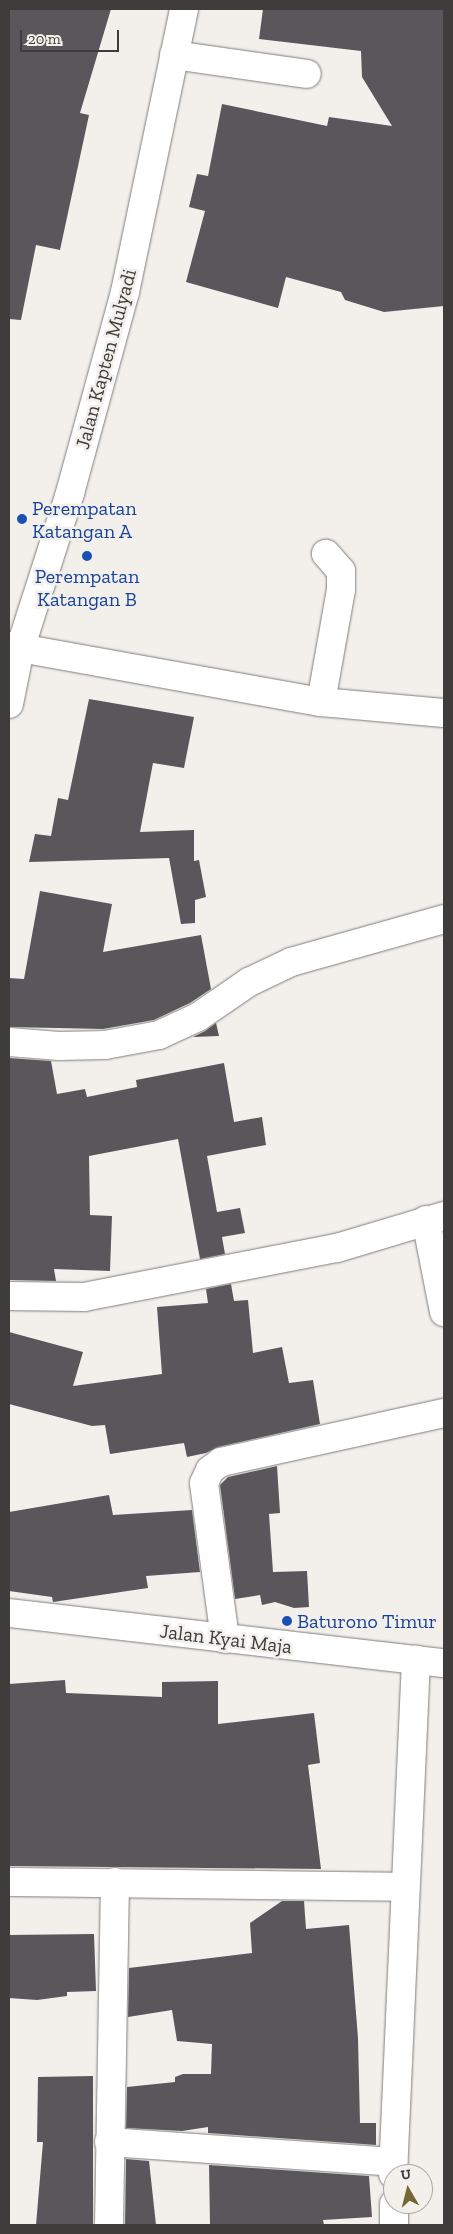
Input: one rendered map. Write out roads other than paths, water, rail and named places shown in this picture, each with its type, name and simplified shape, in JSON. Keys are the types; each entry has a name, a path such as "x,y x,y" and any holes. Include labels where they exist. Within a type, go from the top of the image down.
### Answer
{"street":[{"name":"Jalan Kapten Mulyadi","path":"9,704 14,648 70,493 125,292 184,9"},
{"path":"174,55 308,74"},
{"path":"321,702 341,590 341,571 326,554"},
{"path":"14,648 321,702 444,713"},
{"path":"9,1042 59,1046 105,1045 159,1035 198,1017 248,982 290,962 444,919"},
{"path":"9,1296 84,1297 337,1248 435,1218 444,1312"},
{"path":"225,1640 204,1483 210,1470 220,1462 444,1413"},
{"name":"Jalan Kyai Maja","path":"9,1613 225,1640 444,1664"},
{"path":"393,2164 404,1887 416,1660"},
{"path":"9,1882 404,1887"},
{"path":"109,2225 115,1882"},
{"path":"109,2142 383,2167"}],"place":[{"name":"Perempatan Katangan A","path":"22,519"},
{"name":"Perempatan Katangan B","path":"87,556"},
{"name":"Baturono Timur","path":"287,1621"}]}
